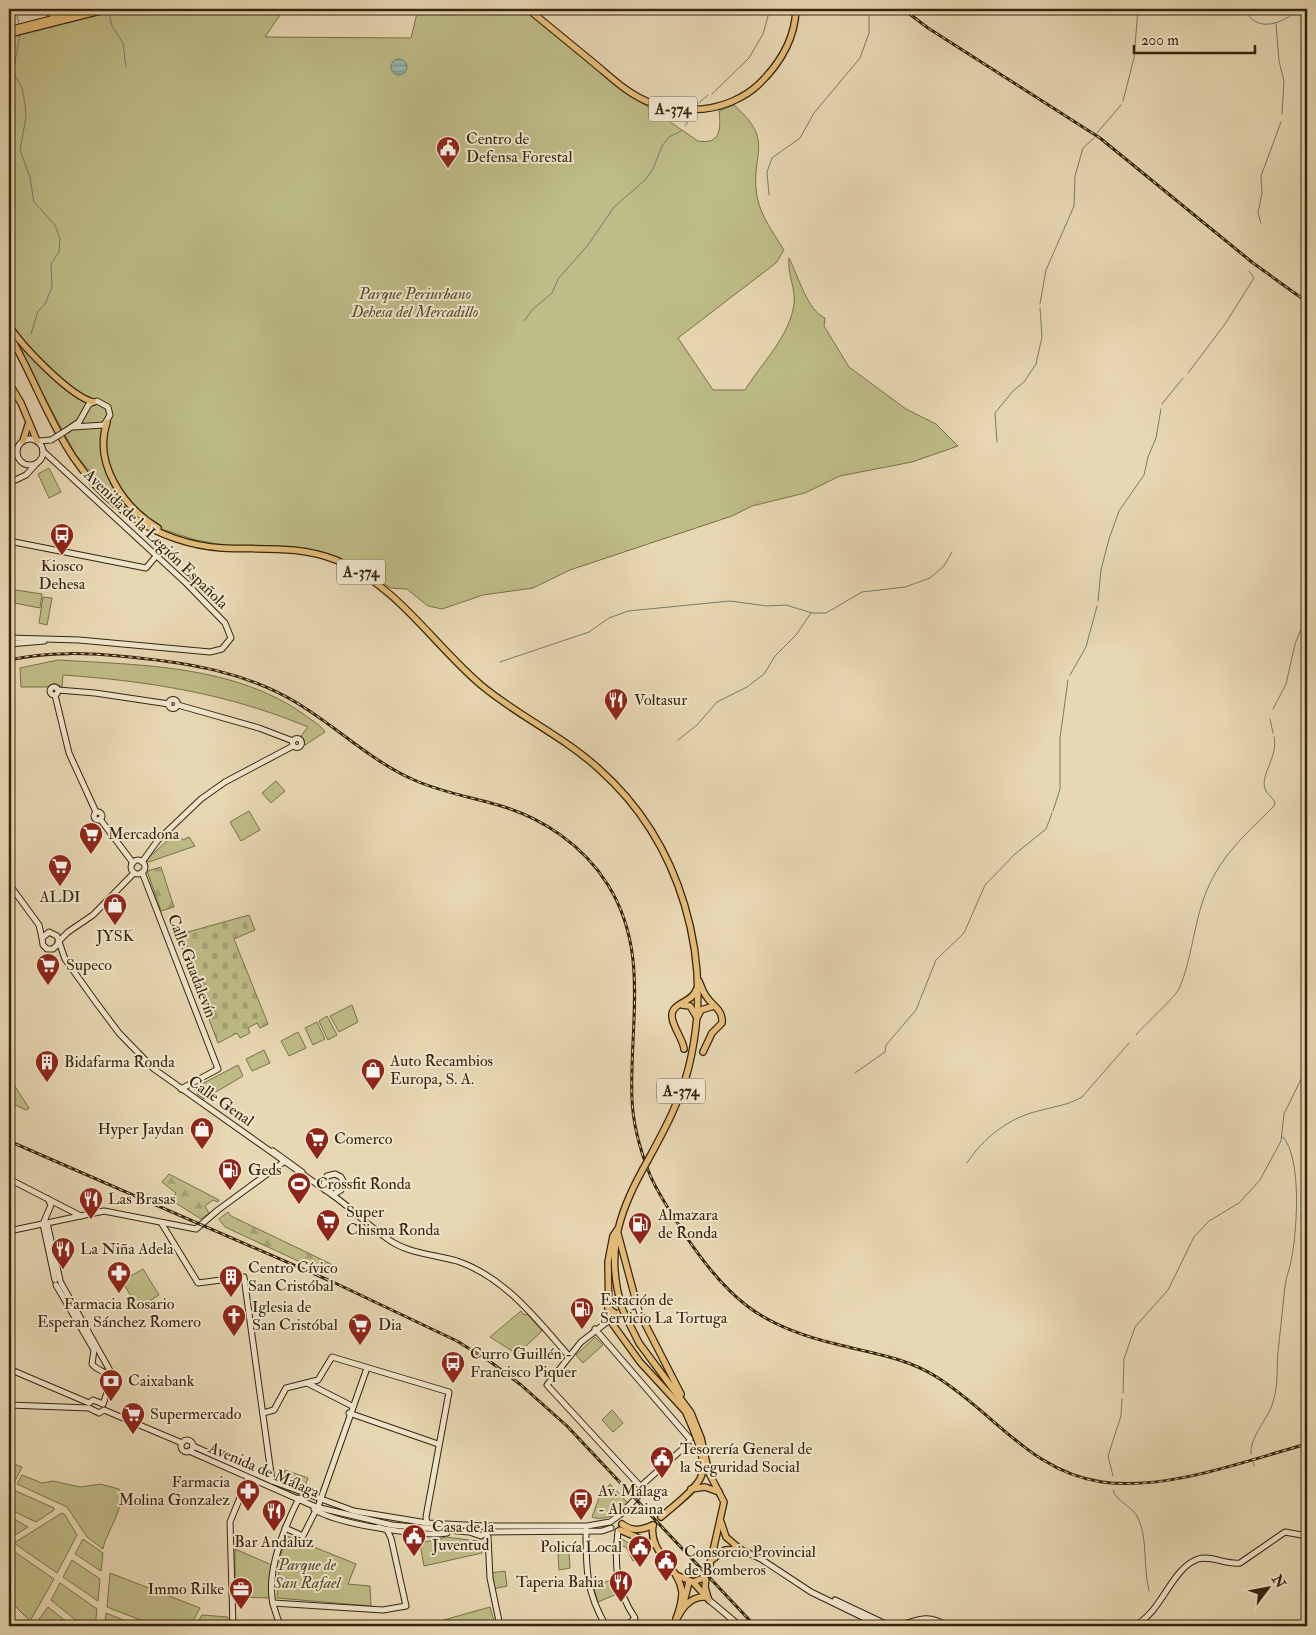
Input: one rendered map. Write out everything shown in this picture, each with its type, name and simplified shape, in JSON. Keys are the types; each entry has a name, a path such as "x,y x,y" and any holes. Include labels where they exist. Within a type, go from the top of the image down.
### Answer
{"main road":[{"path":"14,30 75,15 91,9"},
{"path":"14,30 48,20 108,9"},
{"name":"A-374","path":"528,9 627,91 651,103 670,108 691,110 727,104 762,82 774,68 787,47 794,24 796,9"},
{"path":"44,11 54,15 75,15"},
{"path":"44,11 48,20"},
{"path":"9,34 36,20 44,11"},
{"path":"9,326 42,364 79,394 93,402"},
{"name":"A-374","path":"9,334 56,432 83,471 105,494 132,517 172,537 219,548 278,548 319,554 360,571 390,592 434,640 480,684 564,740 598,768 624,793 658,842 673,870 687,909 698,980 697,1018 685,1081 667,1125 627,1200 617,1230 614,1260 621,1311 639,1343 685,1403 696,1425 707,1466 719,1492"},
{"path":"9,344 22,360"},
{"path":"9,383 21,403 37,441"},
{"path":"107,422 105,448 112,478 119,492 136,513 172,537"},
{"path":"23,441 28,423"},
{"path":"684,1049 683,1041 672,1020 672,1013 696,993 698,980"},
{"path":"698,980 706,996 722,1013 722,1023 712,1034 703,1052"},
{"path":"680,1005 690,1006 697,1018 702,1010 714,1006"},
{"path":"617,1230 637,1305"},
{"path":"617,1230 610,1247 609,1319 640,1362 685,1410"},
{"path":"608,1308 621,1311"},
{"path":"641,1316 685,1403"},
{"name":"A-374","path":"679,1397 697,1439 702,1462 700,1479 691,1489"},
{"path":"661,1517 691,1489 705,1487 719,1492 724,1502 713,1559 705,1586 707,1598"},
{"path":"721,1522 726,1537 740,1549"},
{"path":"617,1523 638,1530 653,1524 654,1545"},
{"path":"617,1523 654,1545 676,1575 682,1595 673,1626"},
{"path":"713,1559 725,1550 740,1549"},
{"path":"676,1575 691,1582 707,1598"},
{"path":"680,1613 691,1582 707,1575"},
{"path":"676,1619 692,1599 707,1598"}],"street":[{"path":"10,483 22,477 38,462 50,440 73,427 84,415 86,407 93,402 102,402 108,407 110,415 107,422 101,426 89,424 73,427"},
{"path":"84,415 89,424"},
{"path":"22,477 24,468 17,451 23,441 30,439 37,441 50,440"},
{"path":"37,441 43,450"},
{"name":"Avenida de la Legión Española","path":"43,450 157,555 225,622 230,634 228,644 220,650 210,652 86,642"},
{"path":"22,462 30,464 38,462 56,463"},
{"path":"9,542 146,568 157,555"},
{"path":"9,638 44,638 86,642"},
{"path":"9,644 39,641 86,642"},
{"path":"133,862 100,819 101,813 96,812 69,753 56,692 96,693 169,704 173,700 178,705 259,728 293,744 226,782 201,799 158,840 142,862"},
{"path":"133,862 142,862"},
{"path":"133,862 131,867 134,873"},
{"path":"9,884 39,925 43,945 50,949 68,932 93,915 134,873 142,872 144,868 142,862"},
{"name":"Calle Guadalevín","path":"142,872 218,1069 181,1089"},
{"path":"39,925 57,936 58,943"},
{"path":"42,938 46,933 68,932"},
{"name":"Calle Genal","path":"58,943 65,958 123,1036 155,1070 268,1149 281,1155 302,1172"},
{"name":"Calle Genal","path":"50,949 65,958"},
{"name":"Calle Genal","path":"268,1149 325,1190"},
{"path":"273,1170 276,1163 274,1155"},
{"path":"9,1230 104,1212 191,1230 202,1226 218,1210 283,1161"},
{"name":"Calle Genal","path":"283,1161 286,1161 314,1180 327,1176"},
{"path":"273,1170 290,1166"},
{"path":"344,1203 343,1180 339,1175 331,1174 327,1176 324,1182 325,1190 344,1203 373,1230 397,1244 457,1261 486,1274 519,1300 569,1356"},
{"path":"9,1179 81,1216"},
{"path":"331,1194 338,1193 343,1187"},
{"path":"9,1369 89,1405 99,1412 103,1407 111,1385 110,1376 58,1282 48,1223 51,1205 54,1201"},
{"path":"48,1223 54,1201"},
{"path":"159,1224 198,1283 244,1277 272,1481"},
{"path":"641,1316 637,1305 621,1311 595,1329 569,1356 547,1384 641,1487"},
{"path":"595,1329 690,1439 688,1444 641,1487 639,1495 617,1523 616,1574 622,1596 635,1618 626,1626"},
{"path":"96,1350 92,1364 95,1368 107,1371"},
{"path":"263,1413 274,1410 286,1388 318,1380 332,1357 450,1392 438,1444 427,1523"},
{"path":"285,1528 303,1536 314,1507 320,1499 367,1368"},
{"path":"307,1383 323,1393 352,1406"},
{"path":"89,1405 93,1400 103,1407 182,1443 189,1440 191,1449 182,1449 182,1443"},
{"path":"9,1405 89,1405"},
{"path":"350,1413 438,1444"},
{"name":"Avenida de Málaga","path":"191,1449 248,1478 314,1507 392,1525 470,1532 482,1536 486,1533"},
{"name":"Avenida de Málaga","path":"191,1449 354,1511 427,1523 482,1526 587,1526 617,1523"},
{"path":"233,1626 230,1522 248,1478"},
{"path":"280,1626 273,1603 275,1562 285,1528 303,1493"},
{"path":"314,1507 334,1517 378,1527 442,1534 454,1531"},
{"path":"486,1533 494,1530 586,1530 617,1523"},
{"path":"477,1534 476,1529 482,1526 486,1533 490,1578 500,1626"},
{"path":"273,1603 383,1610 406,1606 391,1538 387,1530 378,1527"},
{"path":"391,1538 398,1530"},
{"path":"586,1530 587,1579 596,1608 606,1626"},
{"path":"470,1532 482,1538 488,1547"},
{"path":"1133,1626 1148,1616 1189,1564 1206,1558 1240,1564 1285,1532 1307,1536"},
{"path":"740,1549 761,1559 807,1588 881,1626"},
{"path":"807,1588 890,1626"},
{"path":"707,1598 740,1626"},
{"path":"897,1626 932,1620 949,1626"},
{"path":"872,1622 886,1626"}],"green space":[{"name":"Parque Periurbano Dehesa del Mercadillo","path":"116,9 284,9 265,37 411,38 418,9 523,9 626,92 698,141 706,142 715,138 718,134 720,123 719,111 734,105 747,118 758,139 757,196 768,224 784,250 776,263 678,338 713,390 745,390 781,338 791,316 794,298 789,258 804,292 813,308 825,318 824,326 849,367 906,409 936,424 958,446 912,462 840,476 805,493 752,506 732,516 570,570 533,588 483,595 442,609 428,606 407,589 391,588 361,569 329,555 300,548 228,546 196,540 161,529 128,510 109,494 76,455 9,332 9,35"},
{"path":"49,468 61,492 49,498 38,474"},
{"path":"9,589 42,594 40,608 9,602"},
{"path":"43,597 52,598 47,625 39,623"},
{"path":"58,660 154,666 218,677 249,686 278,698 305,715 325,732 305,745 301,736 308,727 274,714 215,697 155,685 63,675 62,687 54,683 47,687 21,687 20,668"},
{"path":"276,781 285,791 271,803 262,793"},
{"path":"249,811 260,830 241,841 230,822"},
{"path":"177,832 183,840 189,837 195,846 149,862 146,860"},
{"path":"161,867 174,907 161,911 147,871"},
{"path":"249,915 255,930 234,939 268,1024 260,1028 257,1023 248,1028 250,1033 240,1038 237,1033 218,1043 177,935"},
{"path":"352,1005 358,1022 339,1032 330,1016"},
{"path":"327,1016 337,1035 328,1040 319,1021"},
{"path":"317,1022 325,1039 313,1045 305,1028"},
{"path":"298,1032 306,1048 289,1056 281,1041"},
{"path":"264,1050 270,1063 252,1071 246,1059"},
{"path":"238,1065 243,1076 204,1099 197,1094 198,1086"},
{"path":"9,1077 29,1108 26,1110 9,1102"},
{"path":"169,1174 219,1200 218,1202 213,1200 205,1206 209,1213 201,1219 171,1200 176,1193 162,1182"},
{"path":"228,1212 231,1216 331,1264 326,1274 225,1227 219,1219"},
{"path":"143,1269 159,1295 138,1308 122,1281"},
{"path":"521,1311 524,1315 527,1314 542,1331 525,1347 520,1356 490,1337"},
{"path":"595,1337 603,1345 583,1363 576,1355"},
{"path":"612,1410 623,1423 613,1432 602,1420"},
{"path":"9,1462 22,1467 14,1483 9,1480"},
{"path":"285,1470 308,1478 305,1486 282,1479"},
{"path":"22,1475 42,1483 53,1481 80,1487 100,1484 119,1489 121,1496 118,1511 103,1549 87,1537 67,1507 17,1484"},
{"path":"610,1484 629,1504 621,1511 607,1517 592,1517 599,1498"},
{"path":"9,1488 54,1508 54,1510 36,1522 9,1509"},
{"path":"62,1513 77,1535 57,1573 14,1543"},
{"path":"9,1516 28,1527 9,1539"},
{"name":"Parque de San Rafael","path":"287,1536 356,1564 348,1584 370,1586 371,1606 277,1598 280,1557"},
{"path":"446,1537 477,1541 482,1553 424,1566 420,1543"},
{"path":"620,1538 645,1552 644,1558 633,1561 626,1547 619,1545"},
{"path":"83,1539 103,1553 101,1571 75,1554"},
{"path":"9,1548 54,1579 30,1621 9,1600"},
{"path":"235,1549 272,1565 270,1598 235,1597"},
{"path":"569,1552 570,1568 559,1570 558,1554"},
{"path":"72,1560 100,1579 98,1601 63,1577"},
{"path":"505,1571 507,1586 493,1589 491,1573"},
{"path":"110,1573 200,1608 190,1626 156,1626 107,1607"},
{"path":"615,1579 619,1593 598,1602 593,1586"},
{"path":"60,1583 97,1609 95,1626 83,1626 51,1600"},
{"path":"48,1607 72,1626 34,1626"},
{"path":"490,1607 494,1621 474,1626 441,1626 440,1621"},
{"path":"106,1613 138,1626 105,1626"},
{"path":"202,1615 228,1617 228,1626 195,1626"}],"water":[{"path":"399,59 407,67 399,75 391,67"}],"waterway":[{"path":"19,23 17,16 22,9"},
{"path":"712,94 749,58 763,34 770,9"},
{"path":"769,195 767,172 772,158 800,138 814,113 860,58 869,33 869,9"},
{"path":"1097,9 1105,12 1130,9"},
{"path":"1123,101 1134,58 1138,9"},
{"path":"1245,9 1250,17 1256,22 1263,24 1286,19 1299,9"},
{"path":"109,12 112,26 123,43 126,67"},
{"path":"1276,24 1279,61 1284,81 1282,114"},
{"path":"20,35 13,72 22,88 25,104 26,117 20,150 30,177 34,202 55,225 60,239 59,252 51,264 52,287 45,304 38,311 31,334"},
{"path":"699,103 708,95"},
{"path":"1097,133 1121,105"},
{"path":"685,126 693,115"},
{"path":"1261,223 1258,213 1262,193 1261,176 1281,122"},
{"path":"524,321 533,309 552,293 558,279 588,245 614,207 645,180 653,169 662,146 669,137 681,131"},
{"path":"1040,304 1046,270 1074,206 1075,176 1083,148 1094,138"},
{"path":"1188,373 1225,324 1254,278 1249,271"},
{"path":"997,442 995,413 1013,391 1024,382 1036,364 1042,337 1040,308"},
{"path":"1162,404 1183,378"},
{"path":"1098,601 1101,570 1109,539 1119,511 1144,475 1148,457 1156,438 1161,409"},
{"path":"500,662 589,632 609,618 628,611 730,601 767,606 786,605 812,613 826,613 862,592 905,587 930,578 944,566 952,552"},
{"path":"1070,675 1086,647 1097,606"},
{"path":"678,740 697,725 717,702 747,687 764,674 775,656 796,635 811,613"},
{"path":"1273,709 1286,684 1295,644 1307,614"},
{"path":"1053,811 1060,789 1060,738 1068,680"},
{"path":"1270,719 1273,733"},
{"path":"1136,1035 1172,998 1180,987 1200,910 1206,893 1221,864 1240,840 1274,806 1275,802 1266,791 1264,783 1274,751 1274,737"},
{"path":"855,1073 885,1052 886,1045 916,1010 936,960 964,933 985,885 1015,854 1046,829 1052,813"},
{"path":"967,1163 989,1137 1007,1124 1027,1114 1066,1104 1082,1097 1129,1043"},
{"path":"1123,1393 1124,1359 1135,1327 1168,1290 1194,1237 1209,1221 1239,1203 1260,1180 1281,1141 1284,1114 1307,1067"},
{"path":"1251,1454 1253,1440 1271,1409 1275,1395 1285,1286 1295,1229 1296,1177 1289,1147 1283,1137"},
{"path":"1113,1476 1108,1456 1121,1416 1122,1399"},
{"path":"1253,1462 1254,1466"},
{"path":"1113,1490 1114,1494 1136,1514 1141,1526 1149,1591"}],"tunnel":[{"path":"653,1525 661,1517"}],"railway":[{"path":"903,9 928,28 1100,138 1253,263 1307,302"},
{"path":"9,660 54,654 130,657 174,662 237,676 278,692 297,703 398,772 435,788 498,805 531,817 546,825 587,857 608,885 621,910 629,936 635,989 632,1099 638,1137 650,1175 685,1235 716,1276 748,1307 766,1318 809,1337 887,1356 911,1364 935,1376 956,1390 1013,1438 1054,1466 1077,1476 1102,1482 1127,1484 1179,1478 1232,1466 1307,1444"},
{"path":"9,1141 335,1283 457,1341 492,1363 521,1385 567,1426 755,1626"}],"place":[{"name":"Centro de Defensa Forestal","path":"448,169"},
{"name":"Kiosco Dehesa","path":"62,556"},
{"name":"Voltasur","path":"616,721"},
{"name":"Mercadona","path":"91,855"},
{"name":"ALDI","path":"60,887"},
{"name":"JYSK","path":"115,926"},
{"name":"Supeco","path":"48,986"},
{"name":"Bidafarma Ronda","path":"47,1083"},
{"name":"Auto Recambios Europa, S. A.","path":"373,1091"},
{"name":"Hyper Jaydan","path":"202,1150"},
{"name":"Comerco","path":"317,1160"},
{"name":"Geds","path":"230,1191"},
{"name":"Crossfit Ronda","path":"299,1205"},
{"name":"Las Brasas","path":"91,1220"},
{"name":"Super Chisma Ronda","path":"328,1242"},
{"name":"Almazara de Ronda","path":"640,1245"},
{"name":"La Niña Adela","path":"63,1270"},
{"name":"Farmacia Rosario Esperan Sánchez Romero","path":"119,1294"},
{"name":"Centro Cívico San Cristóbal","path":"231,1298"},
{"name":"Estación de Servicio La Tortuga","path":"582,1330"},
{"name":"Iglesia de San Cristóbal","path":"234,1337"},
{"name":"Dia","path":"360,1346"},
{"name":"Curro Guillén - Francisco Piquer","path":"453,1384"},
{"name":"Caixabank","path":"111,1402"},
{"name":"Supermercado","path":"133,1435"},
{"name":"Tesorería General de la Seguridad Social","path":"662,1479"},
{"name":"Farmacia Molina Gonzalez","path":"248,1512"},
{"name":"Av. Málaga - Alozaina","path":"581,1521"},
{"name":"Bar Andaluz","path":"274,1532"},
{"name":"Casa de la Juventud","path":"414,1557"},
{"name":"Policía Local","path":"640,1568"},
{"name":"Consorcio Provincial de Bomberos","path":"666,1582"},
{"name":"Taperia Bahia","path":"621,1603"},
{"name":"Immo Rilke","path":"241,1610"}]}
